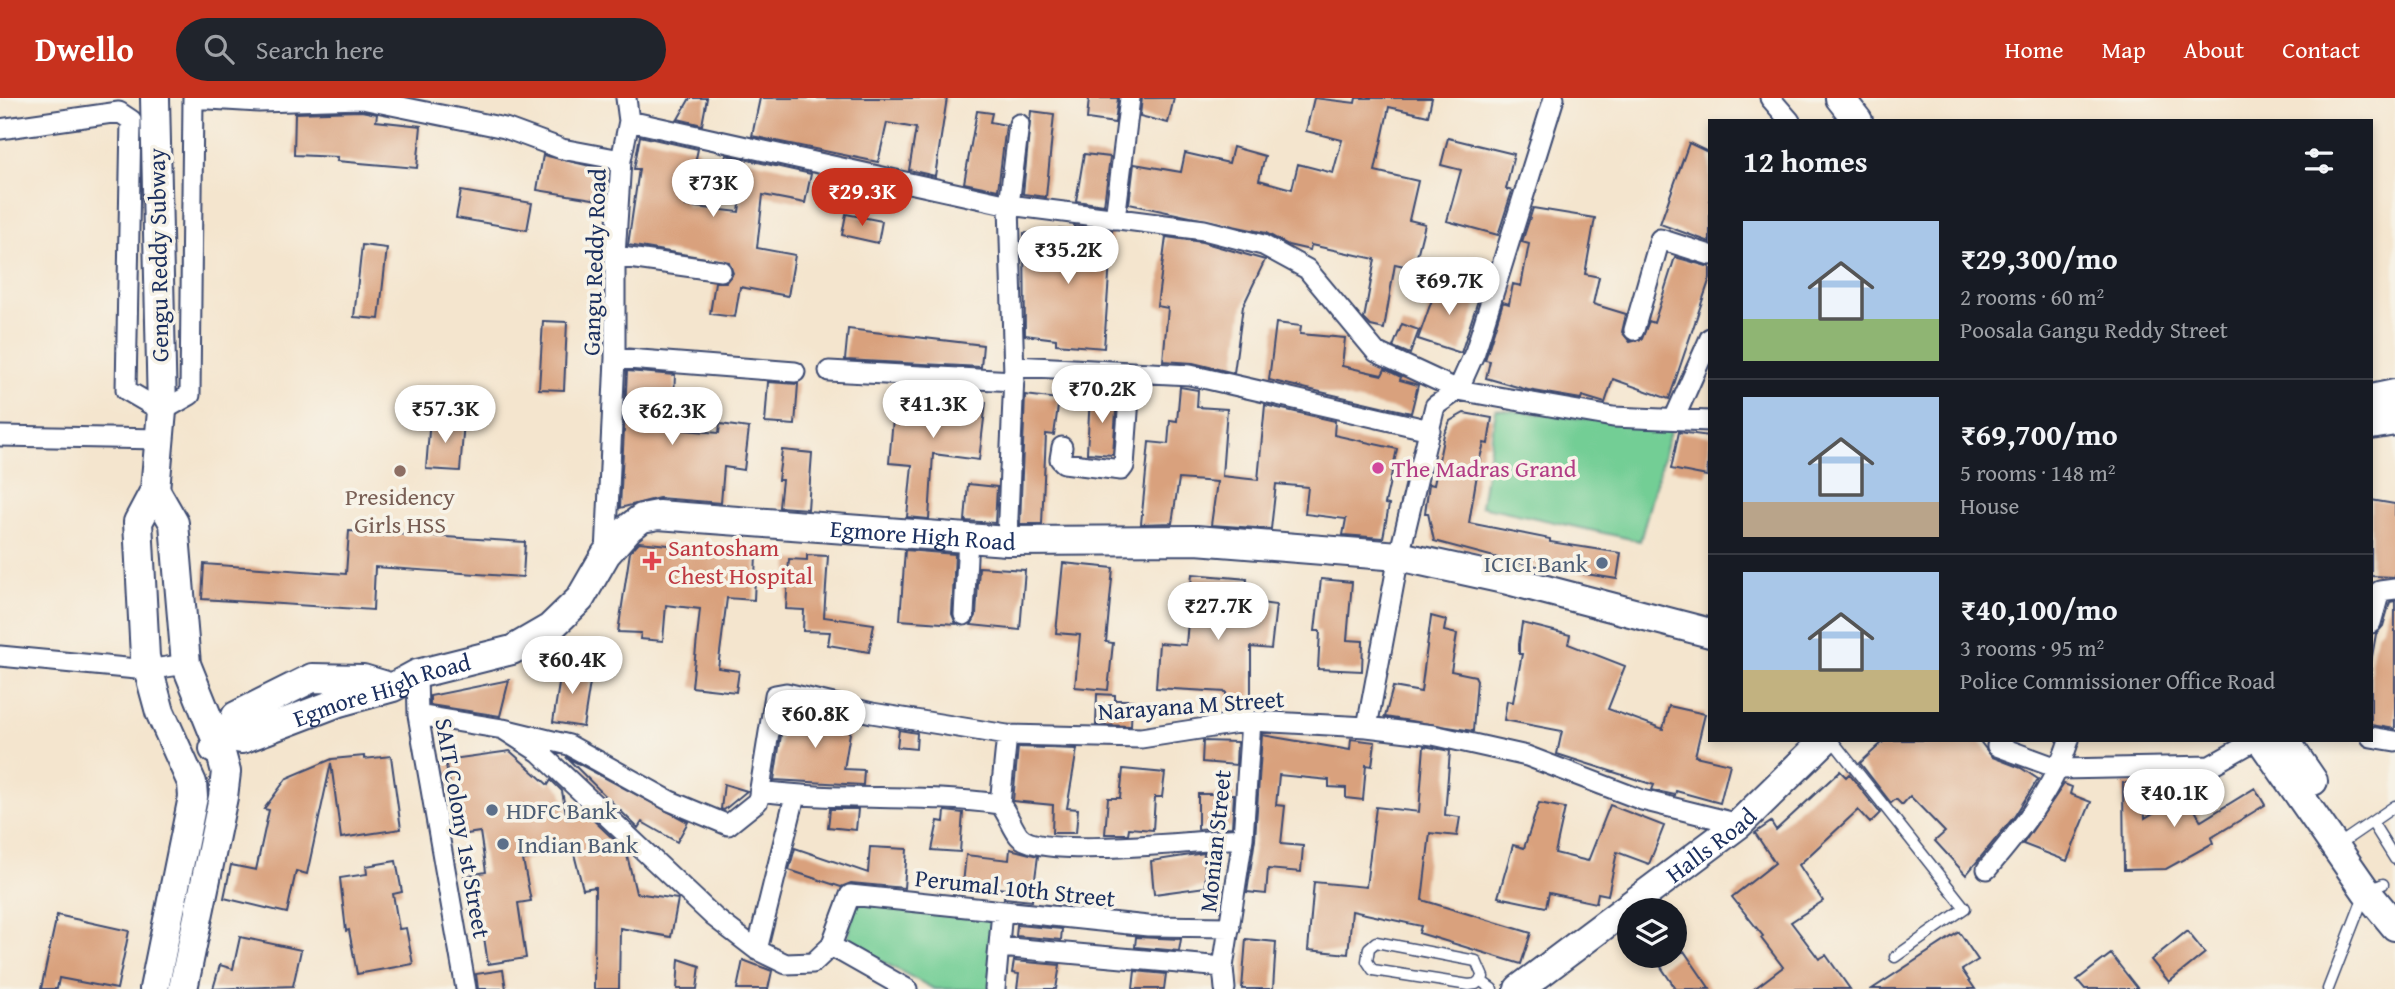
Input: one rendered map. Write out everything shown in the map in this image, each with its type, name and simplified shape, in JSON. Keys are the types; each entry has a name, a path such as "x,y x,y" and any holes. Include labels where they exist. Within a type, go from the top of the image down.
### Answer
{"main road":[{"name":"Gengu Reddy Subway","path":"155,98 162,411 155,490"},
{"path":"1840,98 1856,119"},
{"path":"1859,98 1875,119"},
{"path":"2373,399 2395,394"},
{"path":"2373,425 2395,421"},
{"path":"155,490 174,523 186,664 224,741 226,772 183,989"},
{"path":"154,989 192,797 192,783 160,712 147,670 138,522 155,490"},
{"name":"Egmore High Road","path":"224,741 236,716 312,678 363,679 393,687 417,674 512,650 550,628 580,599 606,554 636,523 658,514 1007,541 1196,540 1399,556 1708,632"},
{"path":"185,769 224,741"},
{"name":"Halls Road","path":"1519,989 1739,824 1823,742"},
{"path":"2261,742 2353,835"},
{"path":"2287,742 2385,883 2395,926"}],"street":[{"path":"0,129 119,112 131,120 126,390 162,411 190,395 193,98 259,102 362,99 505,128 562,149 621,160"},
{"name":"Gangu Reddy Road","path":"606,554 615,256 621,160 629,121 626,98"},
{"path":"1115,219 1130,98"},
{"path":"1367,727 1399,556 1435,406 1458,390 1475,352 1554,98"},
{"path":"1770,98 1788,119"},
{"path":"629,121 1009,205 1204,230 1263,244 1307,269 1376,352 1458,390 1613,416 1708,421"},
{"path":"1007,541 1014,373 1009,205 1019,124"},
{"path":"1634,330 1661,239 1708,254"},
{"path":"615,256 721,271"},
{"path":"1674,419 1708,342"},
{"path":"614,358 795,372"},
{"path":"829,371 1131,372 1190,375 1430,430"},
{"path":"1062,447 1060,459 1064,463 1121,470 1124,467 1131,372"},
{"path":"0,436 160,439"},
{"path":"964,615 968,538"},
{"path":"2373,615 2379,591 2395,589"},
{"path":"0,656 147,670 186,664"},
{"name":"SAIT Colony 1st Street","path":"417,674 418,715 466,989"},
{"name":"Narayana M Street","path":"761,791 775,695 786,693 872,713 1007,735 1141,738 1251,721 1367,727 1433,735 1527,756 1642,800 1739,824"},
{"path":"418,715 503,729 569,745 670,801 728,825 758,801 761,791 794,796 953,797 1000,804 1012,818 1019,836 1037,847 1083,848 1243,838"},
{"name":"Monian Street","path":"1226,989 1223,967 1243,838 1251,721"},
{"path":"503,729 538,752 714,917 757,950 786,964 814,963 831,946 907,989"},
{"path":"1000,804 1007,735"},
{"path":"2373,737 2395,741"},
{"path":"1987,869 2019,831 2060,769 2068,742"},
{"path":"1997,746 2060,769 2210,766 2255,742"},
{"path":"757,950 794,796"},
{"name":"Perumal 10th Street","path":"831,946 850,895 1148,926 1230,928"},
{"path":"995,989 1002,911"},
{"path":"1000,947 1223,967"}],"lane":[{"path":"1834,742 1965,908 1895,957"},
{"path":"2329,989 2385,883 2353,835 2395,806"},
{"path":"1376,942 1476,961 1483,971 1481,981 1469,985 1373,970 1367,961 1369,948 1376,942"},
{"path":"1481,981 1492,989"}],"green space":[{"path":"1496,409 1671,428 1640,541 1481,506"},
{"path":"856,896 1000,913 994,989 934,989 847,943"}],"building":[{"path":"690,98 707,98 702,125 678,119"},
{"path":"760,98 947,98 935,176 909,170 916,128 887,123 878,162 752,136"},
{"path":"1089,98 1118,98 1115,123 1087,119"},
{"path":"1142,98 1174,98 1168,123 1140,116"},
{"path":"1314,98 1355,103 1356,98 1432,98 1428,116 1389,107 1375,171 1418,181 1409,220 1425,224 1414,268 1395,264 1384,329 1371,326 1364,319 1375,259 1311,245 1310,250 1288,245 1266,233 1129,204 1134,164 1181,172 1185,153 1229,163 1233,147 1265,156 1259,180 1292,189 1298,164 1333,173 1342,140 1306,131"},
{"path":"361,111 377,114 376,121 421,126 417,168 337,161 338,157 294,155 295,113"},
{"path":"977,111 992,113 990,122 1006,125 998,190 964,183"},
{"path":"1031,111 1054,114 1046,197 1023,194"},
{"path":"640,136 698,149 686,206 739,212 744,176 723,173 726,155 811,174 805,203 763,195 757,248 795,255 788,296 740,287 735,317 710,314 715,282 726,282 733,273 729,262 628,245 639,169 634,169"},
{"path":"1448,138 1514,154 1506,189 1512,191 1498,235 1447,221 1461,170 1441,165"},
{"path":"1689,143 1708,152 1708,241 1660,224"},
{"path":"1084,154 1110,157 1104,205 1076,201"},
{"path":"543,155 603,169 599,200 537,190"},
{"path":"461,191 532,203 527,230 456,218"},
{"path":"1533,208 1595,218 1585,274 1599,277 1593,304 1626,314 1622,332 1630,342 1642,339 1649,321 1654,323 1675,257 1708,266 1708,284 1669,399 1613,379 1605,403 1582,396 1581,399 1528,390 1486,378 1490,361 1485,360 1503,302 1509,304 1513,284 1521,286 1529,244 1522,242"},
{"path":"846,214 882,221 878,243 842,235"},
{"path":"1074,226 1112,231 1104,348 1056,344 1056,339 1025,335 1024,233 1058,235 1059,228 1074,230"},
{"path":"1166,237 1202,242 1265,260 1243,306 1234,373 1193,363 1163,361 1168,308 1157,306"},
{"path":"362,245 387,248 379,319 354,317"},
{"path":"1439,280 1480,294 1461,353 1418,339"},
{"path":"543,321 567,322 564,390 539,389"},
{"path":"1276,323 1301,326 1300,334 1345,338 1342,366 1382,375 1385,369 1401,377 1400,380 1418,385 1411,413 1269,380"},
{"path":"1402,324 1419,330 1410,354 1393,347"},
{"path":"848,329 983,345 981,367 845,360"},
{"path":"627,371 675,375 674,396 687,397 684,430 719,433 720,424 749,428 744,470 724,467 721,503 659,498 620,508"},
{"path":"768,382 798,384 795,425 765,423"},
{"path":"1180,387 1198,390 1197,407 1227,409 1222,476 1258,480 1265,405 1335,421 1334,435 1397,449 1385,504 1389,505 1383,538 1343,535 1346,519 1305,514 1308,487 1276,484 1271,529 1211,525 1217,482 1179,479 1172,523 1141,524 1149,442 1168,444 1170,420 1177,421"},
{"path":"1025,395 1059,399 1054,435 1046,434 1042,524 1020,524"},
{"path":"1090,395 1117,396 1113,455 1087,453"},
{"path":"938,396 986,402 979,460 933,454 929,519 907,517 912,465 889,463 895,397 938,401"},
{"path":"1464,413 1492,418 1488,444 1484,443 1479,462 1469,523 1550,539 1550,542 1621,553 1617,579 1513,562 1434,541 1428,513 1425,513 1429,484 1434,485 1444,434 1450,421"},
{"path":"430,418 464,421 460,471 426,469"},
{"path":"1679,432 1708,436 1707,476 1671,469"},
{"path":"782,450 812,453 808,509 779,507 782,480 778,480"},
{"path":"968,484 997,487 995,523 965,521"},
{"path":"2373,500 2395,504 2395,577 2373,576"},
{"path":"349,531 525,542 523,577 375,567 373,610 202,599 204,564 346,574"},
{"path":"639,542 756,554 754,600 727,598 718,668 739,671 736,692 692,687 700,609 666,605 663,641 640,639 641,633 618,632 630,552"},
{"path":"905,550 955,554 952,614 956,624 900,620"},
{"path":"807,555 828,556 824,617 874,624 869,652 828,645 830,632 803,631 804,610 786,609 789,559 807,560"},
{"path":"1063,563 1113,568 1106,642 1113,643 1108,690 1075,687 1080,635 1056,633"},
{"path":"979,567 1025,570 1020,630 971,625 976,616"},
{"path":"1192,574 1247,579 1245,601 1276,605 1271,649 1251,647 1251,709 1226,712 1226,692 1156,688 1159,643 1186,645"},
{"path":"1321,579 1352,582 1347,640 1363,641 1362,671 1318,669 1320,631 1315,631"},
{"path":"2395,601 2395,729 2373,725 2373,651 2376,634 2383,626 2390,602"},
{"path":"1431,616 1446,620 1444,631 1457,634 1451,671 1475,676 1477,680 1473,731 1385,717 1393,687 1421,692"},
{"path":"1522,623 1570,635 1568,644 1625,666 1608,709 1663,729 1669,706 1705,714 1695,756 1730,764 1720,803 1676,791 1675,795 1652,790 1654,785 1557,754 1562,731 1504,720 1507,701 1513,702 1522,654 1519,654 1519,644"},
{"path":"562,665 592,670 583,727 553,722"},
{"path":"509,680 500,716 430,705 430,696"},
{"path":"1097,694 1115,695 1115,700 1132,700 1131,726 1096,725"},
{"path":"785,709 852,721 844,769 864,770 863,785 774,780"},
{"path":"899,730 917,733 916,749 897,747"},
{"path":"1262,735 1350,750 1351,739 1375,742 1372,766 1366,765 1363,800 1346,798 1346,788 1329,787 1329,780 1279,775 1276,805 1285,806 1281,844 1303,846 1301,872 1268,869 1266,894 1247,892 1255,839"},
{"path":"1203,741 1237,742 1236,765 1202,762"},
{"path":"1883,742 1981,742 1992,757 2021,768 2038,779 2014,817 1966,875 1935,841 1945,832 1910,796 1902,805 1896,799 1891,803 1860,763"},
{"path":"1424,746 1450,751 1445,815 1460,817 1457,836 1430,833 1422,900 1531,933 1521,964 1419,933 1421,926 1352,911 1348,954 1308,950 1314,882 1366,887 1376,807 1419,812"},
{"path":"1018,747 1077,749 1067,808 1078,809 1076,833 1052,833 1053,805 1013,801"},
{"path":"510,751 548,785 551,780 562,791 567,819 588,815 626,851 636,893 678,899 671,937 620,928 619,989 594,989 595,887 583,889 573,850 523,860 531,901 518,903 526,958 488,964 480,910 470,912 464,876 486,872 480,832 460,835 445,760"},
{"path":"364,756 364,759 391,756 401,829 341,838 331,763 307,874 296,871 287,913 224,898 231,865 256,870 269,810 264,809 287,778 332,759"},
{"path":"566,757 688,822 677,842 642,822 638,828"},
{"path":"1123,769 1165,773 1162,797 1155,797 1153,830 1129,828 1128,834 1105,834 1108,798 1120,798"},
{"path":"1840,771 1846,777 1849,774 1880,813 1870,823 1858,810 1799,865 1823,901 1791,922 1819,959 1826,955 1850,989 1754,989 1783,967 1732,897 1775,863 1755,833 1771,822 1776,830"},
{"path":"2123,783 2144,783 2145,818 2175,800 2179,807 2190,801 2201,821 2255,788 2265,805 2211,838 2213,843 2166,869 2124,870"},
{"path":"724,784 747,791 724,810 721,809"},
{"path":"2064,784 2072,787 2070,794 2091,802 2067,861 2023,844"},
{"path":"1198,794 1234,794 1232,827 1198,829"},
{"path":"1539,803 1565,808 1555,853 1588,861 1610,805 1664,826 1649,864 1617,852 1608,895 1598,893 1596,903 1549,893 1546,907 1498,897 1513,845 1524,848"},
{"path":"830,809 858,809 856,830 828,827"},
{"path":"945,811 963,813 960,852 932,850 938,821 944,822"},
{"path":"870,847 907,849 904,888 851,883 841,887 789,870 795,848 868,873"},
{"path":"1010,849 1038,856 1032,901 1004,898 1005,889 963,884 966,855 1009,860"},
{"path":"1204,853 1206,887 1154,894 1151,861"},
{"path":"396,861 402,892 393,894 399,929 406,928 413,964 357,974 349,930 346,931 340,878 367,874 366,866"},
{"path":"57,915 129,931 117,989 59,978 57,989 41,989"},
{"path":"1017,925 1062,929 1061,940 1016,936"},
{"path":"2187,931 2205,953 2169,982 2151,960"},
{"path":"1959,932 1978,960 1962,970 1975,989 1872,989"},
{"path":"240,937 301,950 293,986 213,989 220,965 233,969"},
{"path":"1136,937 1181,939 1179,951 1135,947"},
{"path":"1246,939 1276,942 1273,989 1242,989"},
{"path":"2111,954 2138,989 2085,989 2077,980"},
{"path":"1687,955 1710,989 1676,989 1662,968 1687,968"},
{"path":"679,959 700,966 697,989 677,989"},
{"path":"743,960 772,971 768,989 737,989"},
{"path":"1014,961 1060,965 1056,989 1017,989 1019,974 1012,973"},
{"path":"503,970 506,989 478,989 476,974"},
{"path":"1135,971 1166,974 1164,989 1133,989"}],"place":[{"name":"The Madras Grand","path":"1378,468"},
{"name":"Presidency Girls HSS","path":"400,471"},
{"name":"Santosham Chest Hospital","path":"652,561"},
{"name":"ICICI Bank","path":"1602,563"},
{"name":"HDFC Bank","path":"492,810"},
{"name":"Indian Bank","path":"503,844"}]}
